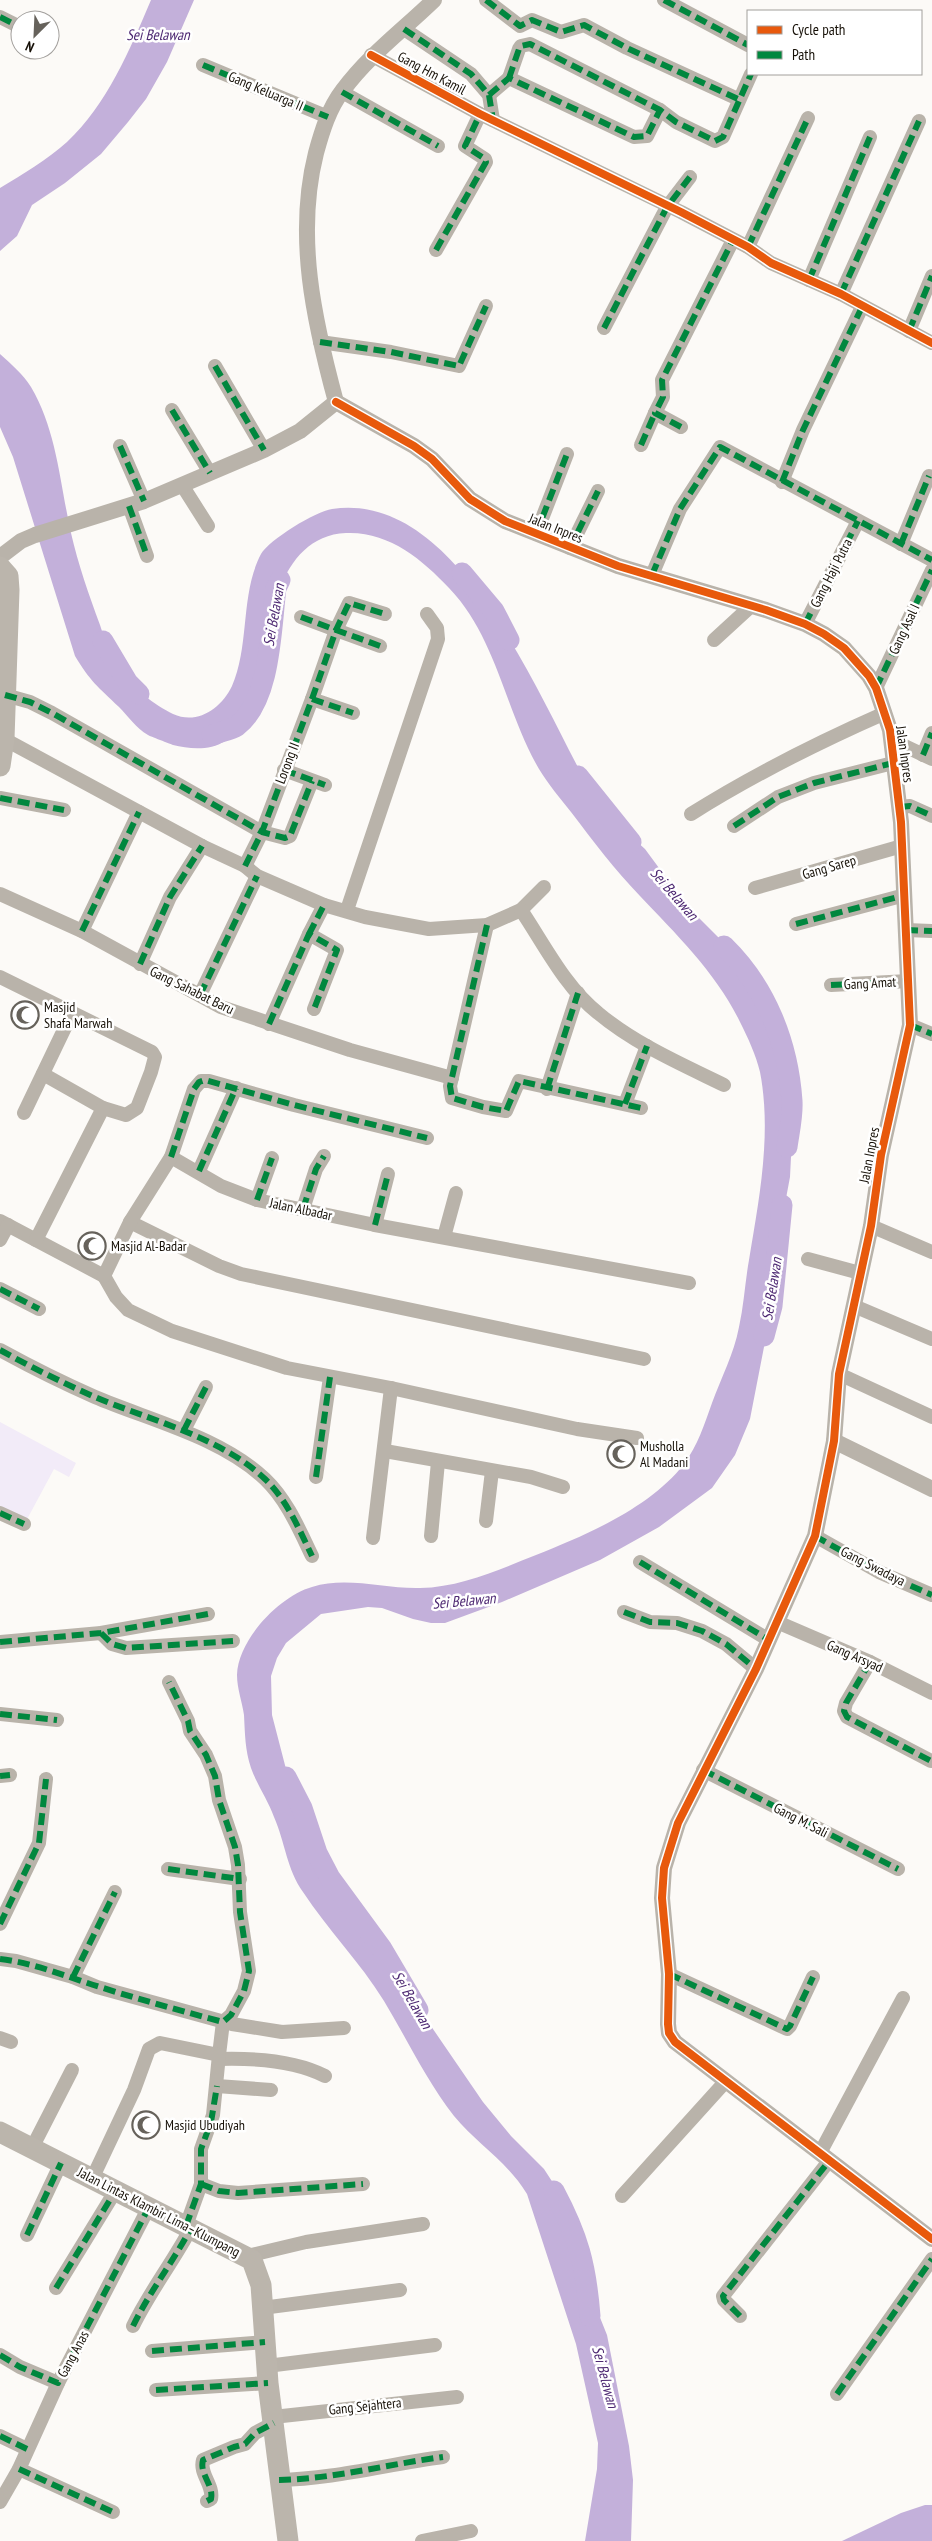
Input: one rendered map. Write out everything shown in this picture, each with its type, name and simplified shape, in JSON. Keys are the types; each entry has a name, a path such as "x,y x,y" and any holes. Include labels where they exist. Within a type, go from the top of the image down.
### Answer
{"main road":[{"path":"0,567 8,576 9,590 4,739 0,766"},
{"name":"Jalan Lintas Klambir Lima–Klumpang","path":"0,2132 252,2260 257,2274 262,2308 279,2480 288,2541"}],"street":[{"path":"0,557 13,546 35,535 93,519 137,504 264,450 300,431 336,402 320,342 306,226 310,179 328,117 342,92 371,55 404,29 434,0"},
{"path":"486,0 520,26 532,20 561,32 584,25 627,48 738,100"},
{"path":"664,0 747,44"},
{"path":"404,29 458,63 489,95 493,120"},
{"path":"489,95 509,78 521,46 530,44 660,110 676,122 715,141 723,137 750,75"},
{"name":"Gang Hm Kamil","path":"371,55 480,114 748,247 771,263 841,294 862,307 932,342"},
{"name":"Gang Keluarga II","path":"203,64 328,117"},
{"path":"509,78 639,138 647,136 660,110"},
{"path":"342,92 438,146"},
{"path":"436,250 486,162 485,159 465,146 480,114"},
{"path":"748,247 808,118"},
{"path":"841,294 919,121"},
{"path":"809,280 870,137"},
{"path":"604,328 667,207 690,177"},
{"path":"641,445 663,397 662,386 665,374 733,240"},
{"path":"909,331 932,276"},
{"path":"320,342 391,352 459,366 486,306"},
{"path":"782,482 803,430 862,307"},
{"path":"215,366 264,450"},
{"name":"Jalan Inpres","path":"336,402 414,446 432,459 470,499 505,521 570,548 805,624 844,648 869,676 876,688 885,713 892,740 899,807 905,895 910,1025 881,1155 871,1226 839,1374 834,1441 815,1536 756,1669 703,1770 678,1823 664,1868 662,1898 669,1974 669,2033 686,2051 932,2239"},
{"path":"172,410 210,473"},
{"path":"655,413 680,427"},
{"path":"120,446 137,504 147,556"},
{"path":"652,575 680,509 720,447 782,482 932,560"},
{"path":"536,534 568,454"},
{"path":"900,544 929,476"},
{"path":"182,485 208,526"},
{"path":"570,548 598,491"},
{"name":"Gang Haji Putra","path":"805,624 858,521"},
{"name":"Gang Asal I","path":"876,688 932,570"},
{"name":"Lorong II","path":"245,866 262,832 336,630 349,603 384,614"},
{"path":"714,640 750,607"},
{"path":"347,910 438,639 437,628 428,614"},
{"path":"301,617 380,646"},
{"path":"5,695 30,702 52,713 262,832 285,838 290,836 318,783 284,770"},
{"path":"312,698 353,713"},
{"path":"692,814 735,786 827,738 885,713"},
{"path":"892,740 927,757 932,734"},
{"path":"4,739 202,846 245,866 257,876 324,905 347,910 365,917 429,929 487,925 521,910 544,887"},
{"path":"734,826 778,797 814,783 893,763"},
{"path":"0,798 64,810"},
{"path":"899,807 910,806 932,816"},
{"path":"82,932 138,812"},
{"path":"140,964 170,897 202,846"},
{"name":"Gang Sarep","path":"755,888 902,846"},
{"path":"200,995 257,876"},
{"name":"Gang Sahabat Baru","path":"0,894 82,932 221,1007 358,1052 452,1078"},
{"path":"796,924 905,895"},
{"path":"269,1024 324,905"},
{"path":"521,910 578,993 597,1013 647,1046 724,1084"},
{"path":"487,925 452,1078 450,1090 452,1098 501,1111 509,1108 519,1081 548,1089 641,1108"},
{"path":"906,930 932,931"},
{"path":"309,934 337,950 314,1009"},
{"path":"0,977 152,1052 155,1057 152,1072 136,1108 121,1115 103,1108 43,1074"},
{"name":"Gang Amat","path":"831,985 909,981"},
{"path":"548,1089 578,993"},
{"path":"24,1113 72,1013"},
{"path":"910,1025 932,1034"},
{"path":"625,1104 647,1046"},
{"path":"104,1276 130,1222 171,1157 194,1089 199,1082 205,1080 294,1105 426,1138"},
{"path":"199,1171 236,1088"},
{"path":"36,1240 103,1108"},
{"path":"303,1209 316,1170 324,1156"},
{"name":"Jalan Albadar","path":"171,1157 199,1171 221,1186 257,1200 375,1225 444,1236 689,1283"},
{"path":"257,1200 272,1158"},
{"path":"375,1225 388,1174"},
{"path":"444,1236 456,1193"},
{"path":"130,1222 219,1266 241,1274 644,1359"},
{"path":"0,1240 4,1223 104,1276 116,1297 128,1310 172,1331 287,1368 391,1388 577,1429 637,1438"},
{"path":"871,1226 932,1252"},
{"path":"808,1259 860,1273"},
{"path":"0,1289 39,1309"},
{"path":"854,1306 932,1339"},
{"path":"0,1350 96,1397 184,1430 241,1461 264,1478 290,1511 312,1556"},
{"path":"839,1374 932,1417"},
{"path":"316,1477 330,1377"},
{"path":"184,1430 206,1387"},
{"path":"373,1538 385,1451 391,1388"},
{"path":"834,1441 932,1488"},
{"path":"385,1451 438,1462 531,1477 563,1487"},
{"path":"431,1536 438,1462"},
{"path":"486,1521 492,1471"},
{"path":"0,1513 24,1524"},
{"name":"Gang Swadaya","path":"815,1536 879,1572 932,1595"},
{"path":"640,1562 769,1640"},
{"path":"624,1612 650,1622 677,1623 702,1631 726,1644 756,1669"},
{"path":"0,1642 20,1642 101,1633 208,1614"},
{"name":"Gang Arsyad","path":"777,1622 870,1662 932,1693"},
{"path":"101,1633 112,1644 126,1648 233,1642"},
{"path":"870,1662 846,1703 844,1710 847,1718 931,1761"},
{"path":"133,2326 146,2299 177,2253 188,2227 201,2184 201,2149 211,2122 217,2086 223,2022 231,2014 244,1992 249,1971 240,1912 240,1878 235,1847 218,1800 215,1776 206,1755 190,1731 188,1721 169,1682"},
{"path":"0,1714 57,1720"},
{"name":"Gang M. Sali","path":"703,1770 898,1869"},
{"path":"0,1924 40,1843 46,1779"},
{"path":"168,1869 240,1878"},
{"path":"73,1977 115,1892"},
{"path":"0,1959 16,1961 73,1977 97,1987 223,2022 282,2032 344,2028"},
{"path":"669,1974 787,2029 813,1978"},
{"path":"740,2316 724,2300 723,2296 824,2157 903,1998"},
{"path":"92,2179 134,2090 149,2049 154,2044 160,2043 219,2057 298,2066 325,2076"},
{"path":"32,2148 72,2070"},
{"path":"622,2196 726,2081"},
{"path":"217,2086 272,2090"},
{"path":"27,2235 61,2162"},
{"path":"201,2184 219,2191 238,2193 363,2184"},
{"path":"56,2288 116,2190"},
{"name":"Gang Anas","path":"0,2502 19,2469 58,2383 149,2207"},
{"path":"246,2256 306,2242 423,2224"},
{"path":"837,2394 932,2259"},
{"path":"262,2308 400,2290"},
{"path":"152,2351 265,2342"},
{"path":"156,2390 268,2375 435,2345"},
{"path":"0,2355 20,2367 58,2383"},
{"name":"Gang Sejahtera","path":"273,2420 457,2397"},
{"path":"207,2501 211,2499 212,2494 202,2468 203,2460 245,2444 254,2433 273,2420"},
{"path":"0,2436 27,2449"},
{"path":"279,2480 318,2478 393,2463 443,2457"},
{"path":"19,2469 113,2512"},
{"path":"422,2541 471,2531"}],"shaded area":[{"path":"0,1422 76,1463 69,1477 54,1469 25,1523 0,1510"}],"water":[{"name":"Sei Belawan","path":"151,0 194,0 167,62 146,99 101,154 65,183 32,205 17,236 0,251 0,188 35,166 67,142 94,111 106,94 126,57"},
{"name":"Sei Belawan","path":"0,354 17,369 31,387 47,421 57,458 71,533 88,591 113,661 120,672 137,690 166,710 182,717 191,718 207,713 222,702 232,686 238,670 247,603 254,569 261,554 273,541 305,520 332,509 379,512 421,534 459,569 494,615 524,665 604,812 645,849 687,906 739,958 771,1015 783,1047 792,1136 790,1177 778,1241 771,1311 750,1419 735,1455 712,1488 659,1527 600,1560 502,1602 445,1623 431,1623 413,1619 382,1608 368,1607 321,1614 286,1643 277,1658 271,1676 272,1715 286,1769 321,1859 361,1924 483,2102 511,2136 544,2169 557,2189 567,2214 585,2280 607,2335 629,2446 633,2480 631,2541 585,2541 597,2469 598,2443 576,2344 527,2194 511,2172 454,2116 426,2074 375,1987 313,1906 293,1875 278,1826 253,1774 249,1761 237,1675 239,1661 253,1634 274,1609 300,1592 325,1584 339,1583 406,1588 435,1587 479,1577 555,1547 616,1519 654,1494 684,1464 697,1442 731,1356 741,1319 763,1166 765,1119 760,1072 749,1040 720,987 695,955 613,866 539,769 527,747 490,652 479,629 465,608 439,577 416,557 403,549 376,537 346,533 323,538 304,550 290,568 279,590 271,613 249,701 236,729 225,741 206,748 173,745 149,736 136,725 85,672 75,656 13,457 0,427"},
{"path":"925,2505 932,2505 932,2541 842,2541 901,2513"}],"waterway":[{"name":"Sei Belawan","path":"462,573 494,611 509,640"},
{"name":"Sei Belawan","path":"212,735 237,726 248,714 257,699 267,662 276,588 280,580"},
{"name":"Sei Belawan","path":"103,641 128,683 139,694"},
{"name":"Sei Belawan","path":"578,776 631,842"},
{"name":"Sei Belawan","path":"724,946 752,979 763,998 780,1037 790,1079 792,1101 787,1147"},
{"name":"Sei Belawan","path":"764,1336 772,1306 782,1205"},
{"name":"Sei Belawan","path":"286,1777 302,1808 317,1853 330,1878 382,1949 418,2010"},
{"name":"Sei Belawan","path":"554,2191 580,2251 590,2316"}],"marked path":[{"path":"486,0 520,26 532,20 561,32 584,25 627,48 738,99"},
{"path":"664,0 747,44"},
{"path":"0,17 10,22"},
{"path":"404,29 471,74 489,95 493,120"},
{"path":"509,78 519,49 521,46 530,44 660,110"},
{"path":"203,65 328,117"},
{"path":"489,95 509,78 634,137 647,136 660,110 676,122 715,141 723,137 751,75"},
{"path":"342,92 438,146"},
{"path":"436,250 486,162 485,159 465,146 480,114"},
{"path":"748,247 808,118"},
{"path":"841,294 919,121"},
{"path":"809,280 870,137"},
{"path":"604,328 667,207 690,177"},
{"path":"681,427 655,413 663,397 662,380 733,240"},
{"path":"909,331 932,276"},
{"path":"320,342 391,352 459,366 486,306"},
{"path":"782,482 803,430 862,307"},
{"path":"215,366 264,450"},
{"path":"172,410 210,473"},
{"path":"641,445 655,413"},
{"path":"120,446 144,501"},
{"path":"652,575 680,509 720,447 932,560"},
{"path":"536,534 567,454"},
{"path":"901,544 929,476"},
{"path":"570,548 598,491"},
{"path":"129,506 147,556"},
{"path":"805,624 858,521"},
{"path":"876,688 932,570"},
{"path":"301,617 336,630 349,603 385,614"},
{"path":"312,699 336,630 380,646"},
{"path":"5,695 30,702 52,713 262,832 285,838 290,836 312,781"},
{"path":"245,866 262,832 312,699 353,713"},
{"path":"923,755 932,733"},
{"path":"734,826 778,797 814,783 893,763"},
{"path":"284,770 325,785"},
{"path":"0,798 64,810"},
{"path":"899,807 910,806 932,816"},
{"path":"82,931 139,812"},
{"path":"140,964 170,897 202,846"},
{"path":"200,995 257,876"},
{"path":"796,924 905,895"},
{"path":"309,934 324,905"},
{"path":"487,925 450,1086 452,1098 506,1111 519,1081 641,1108"},
{"path":"906,930 932,931"},
{"path":"269,1024 309,934 337,950 314,1009"},
{"path":"831,985 909,981"},
{"path":"547,1089 578,993"},
{"path":"910,1025 932,1034"},
{"path":"625,1104 647,1046"},
{"path":"171,1157 194,1089 199,1082 205,1080 294,1105 427,1138"},
{"path":"199,1171 236,1088"},
{"path":"303,1209 316,1169 324,1156"},
{"path":"257,1200 272,1158"},
{"path":"375,1225 388,1174"},
{"path":"0,1289 39,1309"},
{"path":"0,1350 47,1375 95,1397 206,1441 247,1464 265,1479 280,1496 292,1515 312,1556"},
{"path":"316,1477 330,1377"},
{"path":"184,1430 206,1387"},
{"path":"0,1513 24,1524"},
{"path":"815,1536 879,1572 932,1595"},
{"path":"640,1562 769,1640"},
{"path":"624,1612 650,1622 677,1623 702,1631 726,1644 756,1669"},
{"path":"0,1642 101,1633 208,1614"},
{"path":"101,1633 112,1644 126,1648 233,1641"},
{"path":"870,1662 846,1703 844,1711 847,1717 931,1761"},
{"path":"0,1959 38,1967 223,2022 231,2015 244,1991 249,1971 240,1912 238,1865 235,1847 219,1800 215,1776 206,1755 190,1731 188,1721 169,1682"},
{"path":"0,1714 57,1720"},
{"path":"703,1770 898,1869"},
{"path":"0,1776 10,1775"},
{"path":"0,1924 39,1843 46,1779"},
{"path":"168,1869 240,1879"},
{"path":"73,1977 115,1892"},
{"path":"669,1974 787,2029 813,1977"},
{"path":"186,2226 201,2184 201,2149 211,2122 217,2086"},
{"path":"740,2316 724,2300 723,2296 829,2161"},
{"path":"27,2235 61,2163"},
{"path":"201,2184 219,2191 238,2193 363,2184"},
{"path":"56,2288 116,2190"},
{"path":"0,2355 20,2367 58,2383 149,2207"},
{"path":"133,2326 191,2228"},
{"path":"837,2394 932,2259"},
{"path":"152,2351 265,2342"},
{"path":"156,2390 268,2383"},
{"path":"207,2501 211,2499 211,2494 203,2470 203,2460 245,2444 255,2433 274,2423"},
{"path":"0,2436 27,2449"},
{"path":"279,2480 320,2477 443,2457"},
{"path":"19,2469 113,2512"}],"cycle path":[{"path":"371,55 480,114 681,212 748,247 771,263 841,294 932,343"},
{"path":"336,402 414,446 432,459 470,499 505,521 618,566 766,610 805,624 824,634 844,648 869,676 876,688 890,730 901,822 910,1025 881,1155 871,1226 839,1374 834,1441 815,1536 756,1669 678,1823 664,1868 662,1898 669,1974 668,2024 669,2033 675,2042 932,2239"}],"place":[{"name":"Masjid Shafa Marwah","path":"25,1015"},
{"name":"Masjid Al-Badar","path":"92,1246"},
{"name":"Musholla Al Madani","path":"621,1454"},
{"name":"Masjid Ubudiyah","path":"146,2125"}]}
